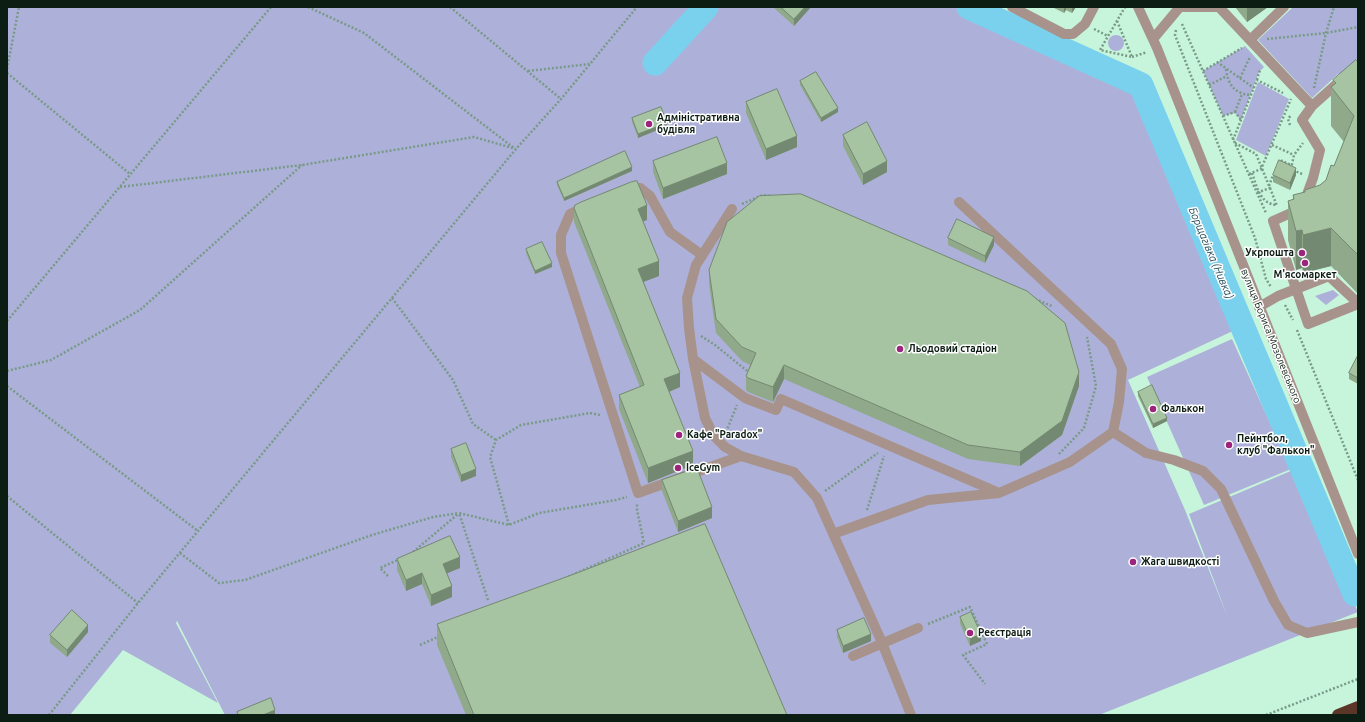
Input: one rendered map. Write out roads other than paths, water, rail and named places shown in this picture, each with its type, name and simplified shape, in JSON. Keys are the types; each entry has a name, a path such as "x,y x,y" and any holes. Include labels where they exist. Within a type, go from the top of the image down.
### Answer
{"highway":[{"path":"1338,715 1358,707"}],"street":[{"path":"1012,7 1064,34 1073,34 1085,24 1094,7"},
{"name":"вулиця Бориса Мозолевського","path":"1138,7 1155,44 1358,554"},
{"path":"1155,44 1179,7 1219,7 1248,43 1312,106"},
{"path":"1248,43 1284,7"},
{"path":"1259,307 1278,296 1296,289 1329,276 1358,304 1308,324 1296,289 1273,221 1302,208 1313,178 1320,150 1302,120 1312,106 1340,81 1358,80"},
{"path":"618,192 640,188 650,196 670,232 702,255"},
{"path":"597,201 570,214 561,235 561,254 638,493 741,456"},
{"path":"833,534 928,500 999,493 1070,462 1113,432 1119,402 1122,369 1111,344 959,202"},
{"path":"732,209 696,265 687,298 688,328 706,418 714,436 725,447 741,456 794,472 817,498 911,715"},
{"path":"693,359 746,398 776,410 781,399 999,493"},
{"path":"1113,432 1146,453 1174,460 1203,471 1221,489 1274,601 1288,625 1307,633 1358,622"},
{"path":"853,656 918,628"}],"waterway":[{"name":"Борщагівка (Нивка)","path":"655,63 706,7"},
{"name":"Борщагівка (Нивка)","path":"969,7 1141,85 1355,594"}],"place":[{"name":"Адміністративна будівля","path":"649,124"},
{"name":"Укрпошта","path":"1302,253"},
{"name":"М'ясомаркет","path":"1305,263"},
{"name":"Льодовий стадіон","path":"900,349"},
{"name":"Фалькон","path":"1153,409"},
{"name":"Кафе \"Paradox\"","path":"679,435"},
{"name":"Пейнтбол, клуб \"Фалькон\"","path":"1229,445"},
{"name":"IceGym","path":"678,468"},
{"name":"Жага швидкості","path":"1133,562"},
{"name":"Реєстрація","path":"970,633"}]}
